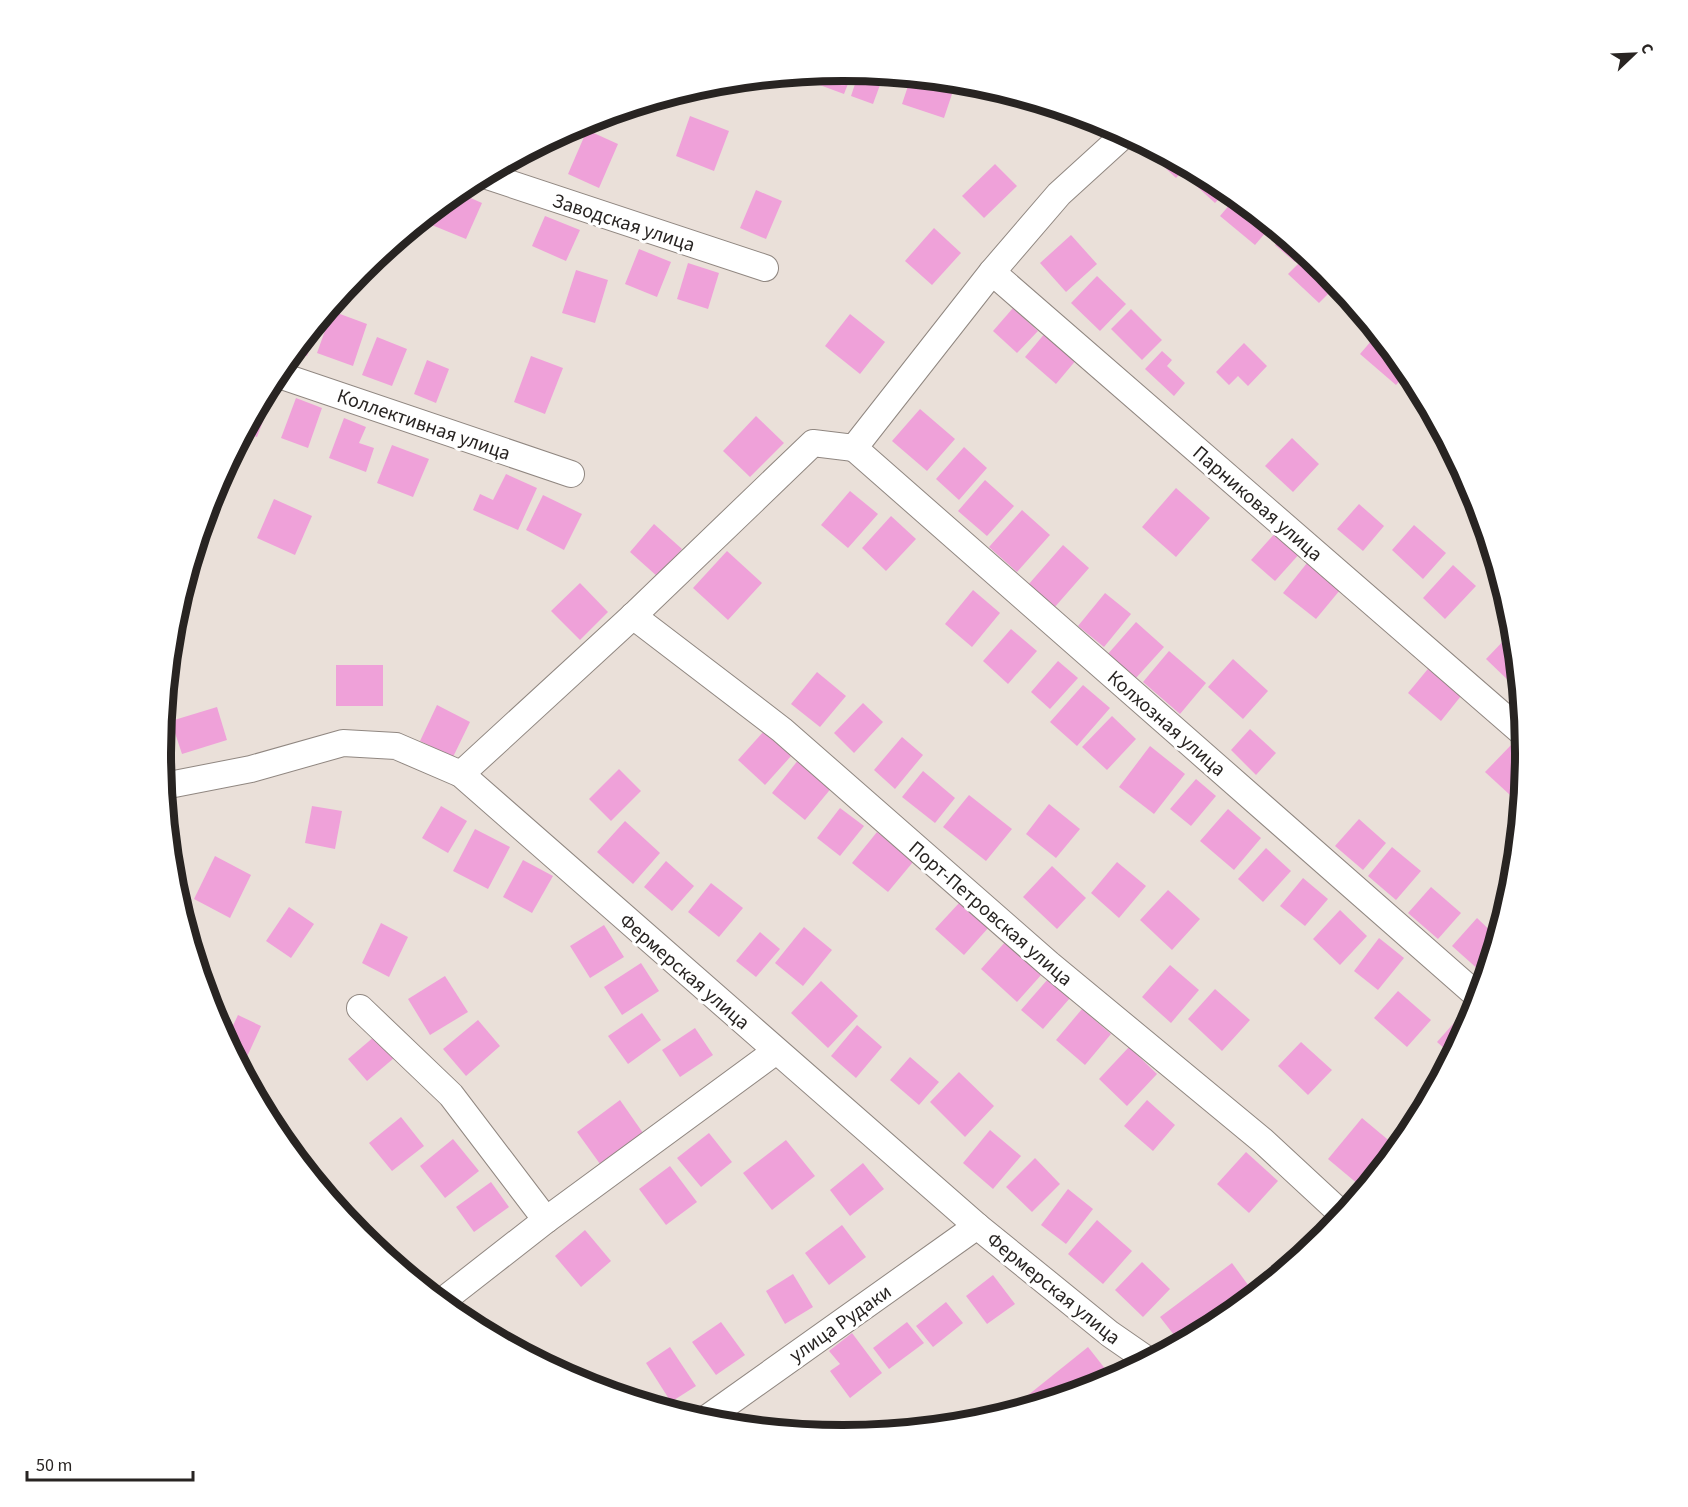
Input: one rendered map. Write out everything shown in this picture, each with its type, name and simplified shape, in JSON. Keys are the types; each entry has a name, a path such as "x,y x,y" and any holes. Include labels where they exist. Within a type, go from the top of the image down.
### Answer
{"street":[{"path":"461,774 633,616 813,443 854,448 992,272 1059,194 1119,140"},
{"name":"Заводская улица","path":"495,179 765,268"},
{"name":"Парниковая улица","path":"992,272 1515,727"},
{"name":"Коллективная улица","path":"287,378 571,474"},
{"name":"Колхозная улица","path":"854,448 1473,992"},
{"name":"Порт-Петровская улица","path":"633,616 782,730 1049,964 1263,1141 1338,1210"},
{"name":"Фермерская улица","path":"172,784 251,769 343,743 396,746 461,774 977,1226 1110,1334 1142,1356"},
{"path":"360,1008 450,1095 546,1220"},
{"path":"448,1297 546,1220 776,1051"},
{"name":"улица Рудаки","path":"714,1413 977,1226"}],"building":[{"path":"849,81 844,94 817,84 818,82"},
{"path":"856,81 881,82 873,104 851,96"},
{"path":"909,84 953,90 944,118 902,104"},
{"path":"690,116 729,131 714,171 676,156"},
{"path":"589,131 618,144 599,188 568,174 586,132"},
{"path":"1153,156 1182,172 1176,178"},
{"path":"995,164 1017,186 984,218 962,196"},
{"path":"1193,179 1221,196 1215,203 1191,181"},
{"path":"756,190 782,201 766,239 740,228"},
{"path":"467,196 482,203 466,239 430,224"},
{"path":"1231,203 1267,231 1255,245 1220,216"},
{"path":"545,216 580,230 566,261 532,246"},
{"path":"934,228 961,253 932,285 905,261"},
{"path":"1071,235 1097,264 1066,292 1040,263"},
{"path":"1278,241 1298,258 1295,262 1275,245"},
{"path":"639,249 671,262 657,297 625,284"},
{"path":"1301,261 1332,290 1319,303 1288,274"},
{"path":"688,263 719,273 708,309 677,299"},
{"path":"576,270 608,280 595,323 562,313"},
{"path":"1097,276 1126,304 1100,331 1071,303"},
{"path":"1013,308 1038,331 1017,353 993,331"},
{"path":"1131,309 1162,340 1142,360 1111,329"},
{"path":"336,312 367,324 353,366 317,353 328,322"},
{"path":"850,314 885,342 860,374 825,346"},
{"path":"1046,332 1077,359 1056,384 1025,357"},
{"path":"377,337 407,349 392,386 362,375"},
{"path":"1373,338 1402,378 1396,385 1360,354"},
{"path":"313,341 307,356 303,354"},
{"path":"1244,343 1267,366 1248,386 1238,376 1229,385 1216,372"},
{"path":"1162,351 1172,360 1167,366 1185,383 1174,396 1145,369"},
{"path":"531,356 563,368 545,414 514,402"},
{"path":"427,360 449,369 436,403 414,394"},
{"path":"296,398 322,408 308,448 281,438"},
{"path":"269,406 257,437 252,435"},
{"path":"920,409 955,439 927,471 892,441"},
{"path":"756,416 784,443 750,477 723,451"},
{"path":"344,418 366,427 359,443 374,448 366,472 329,458"},
{"path":"1292,438 1319,464 1293,492 1265,466"},
{"path":"392,445 429,459 413,497 377,483"},
{"path":"964,447 987,468 959,500 936,479"},
{"path":"506,474 537,488 518,530 473,510 480,494 493,500"},
{"path":"985,480 1014,506 987,536 958,511"},
{"path":"1176,488 1210,518 1176,557 1142,527"},
{"path":"850,491 878,514 848,548 821,525"},
{"path":"543,495 582,514 564,550 526,530"},
{"path":"274,499 312,516 295,555 257,538"},
{"path":"1359,504 1384,526 1363,551 1337,529"},
{"path":"1022,510 1050,535 1017,572 989,547"},
{"path":"891,516 916,539 886,571 862,548"},
{"path":"654,524 682,549 658,577 630,552"},
{"path":"1414,525 1446,553 1423,579 1392,550"},
{"path":"1277,531 1301,552 1275,581 1251,560"},
{"path":"1063,545 1089,568 1054,608 1028,585"},
{"path":"727,551 762,583 728,620 693,588"},
{"path":"1307,563 1340,590 1316,619 1283,593"},
{"path":"1453,565 1476,586 1445,619 1423,598"},
{"path":"580,583 608,612 580,640 551,611"},
{"path":"973,590 1000,613 972,647 945,624"},
{"path":"1105,593 1131,614 1104,647 1078,626"},
{"path":"1136,622 1164,647 1135,679 1107,655"},
{"path":"1011,629 1037,651 1008,684 983,661"},
{"path":"1506,638 1511,683 1486,659"},
{"path":"1169,651 1206,683 1180,714 1143,682"},
{"path":"1233,659 1268,691 1243,719 1208,687"},
{"path":"1058,661 1078,678 1050,709 1031,692"},
{"path":"1432,664 1465,691 1441,721 1408,693"},
{"path":"336,665 383,665 383,706 336,706"},
{"path":"817,672 846,696 820,727 791,704"},
{"path":"1083,685 1110,708 1077,746 1050,722"},
{"path":"863,703 883,722 854,753 834,733"},
{"path":"437,705 470,722 453,757 420,741"},
{"path":"217,707 227,740 182,754 173,721"},
{"path":"1112,716 1136,739 1107,770 1082,747"},
{"path":"1250,729 1276,753 1256,775 1231,750"},
{"path":"765,730 792,755 765,785 738,760"},
{"path":"902,737 923,755 895,789 874,770"},
{"path":"1513,743 1516,746 1515,799 1485,772"},
{"path":"1150,746 1185,774 1154,814 1119,787"},
{"path":"799,759 833,786 805,820 772,793"},
{"path":"619,769 641,791 611,821 589,799"},
{"path":"923,771 955,798 935,823 902,797"},
{"path":"1196,779 1216,796 1191,826 1170,809"},
{"path":"969,795 1012,829 986,861 943,827"},
{"path":"1049,804 1080,829 1056,858 1026,834"},
{"path":"312,806 342,811 335,849 305,843"},
{"path":"441,806 467,821 448,853 422,838"},
{"path":"840,808 864,826 840,856 817,838"},
{"path":"1228,809 1261,838 1234,870 1200,841"},
{"path":"1359,819 1386,843 1363,870 1335,846"},
{"path":"625,821 660,853 633,884 597,852"},
{"path":"475,829 510,847 488,889 453,871"},
{"path":"877,832 913,862 888,892 852,863"},
{"path":"1392,847 1421,871 1396,900 1368,876"},
{"path":"1266,848 1291,871 1263,902 1238,879"},
{"path":"215,856 251,875 230,918 194,899"},
{"path":"523,860 553,876 532,913 503,897"},
{"path":"666,861 694,886 672,911 644,887"},
{"path":"1117,862 1146,886 1119,918 1091,893"},
{"path":"1052,866 1086,898 1057,929 1023,897"},
{"path":"1303,878 1328,899 1305,926 1280,906"},
{"path":"711,883 743,908 719,937 688,912"},
{"path":"1431,887 1461,913 1438,939 1408,913"},
{"path":"1168,890 1200,919 1172,950 1140,920"},
{"path":"960,902 989,927 964,955 935,929"},
{"path":"289,907 314,924 291,958 266,941"},
{"path":"1340,910 1367,936 1340,965 1313,939"},
{"path":"1477,918 1493,933 1480,971 1452,946"},
{"path":"381,923 408,937 389,977 362,963"},
{"path":"604,925 624,957 590,978 570,946"},
{"path":"804,927 832,950 803,986 775,963"},
{"path":"760,932 780,949 756,977 736,961"},
{"path":"1379,938 1404,958 1378,990 1354,971"},
{"path":"1006,941 1042,974 1017,1002 981,969"},
{"path":"641,963 659,991 622,1015 604,987"},
{"path":"1170,965 1199,990 1171,1023 1142,997"},
{"path":"445,976 468,1012 430,1035 408,999"},
{"path":"1048,979 1070,998 1043,1029 1021,1010"},
{"path":"821,981 858,1016 828,1048 791,1013"},
{"path":"1215,989 1250,1020 1222,1051 1188,1019"},
{"path":"1398,991 1431,1020 1407,1047 1374,1018"},
{"path":"1082,1009 1111,1034 1085,1065 1056,1040"},
{"path":"642,1013 661,1040 628,1064 608,1036"},
{"path":"238,1015 261,1026 246,1059 241,1051 231,1029"},
{"path":"1461,1015 1463,1016 1447,1051 1437,1042"},
{"path":"478,1020 500,1046 466,1076 443,1049"},
{"path":"857,1025 882,1047 856,1078 831,1056"},
{"path":"695,1028 713,1055 680,1077 662,1050"},
{"path":"375,1036 394,1058 367,1081 348,1059"},
{"path":"1301,1042 1332,1070 1308,1095 1278,1066"},
{"path":"1129,1047 1157,1074 1127,1106 1099,1079"},
{"path":"910,1057 939,1082 919,1105 890,1080"},
{"path":"959,1072 994,1106 965,1137 930,1102"},
{"path":"620,1100 643,1133 600,1164 577,1132"},
{"path":"1147,1100 1175,1125 1153,1151 1124,1126"},
{"path":"401,1117 424,1146 392,1171 369,1143"},
{"path":"1362,1118 1392,1143 1360,1185 1328,1159"},
{"path":"990,1130 1021,1156 993,1189 963,1163"},
{"path":"709,1133 732,1162 701,1187 677,1158"},
{"path":"453,1139 479,1171 445,1198 420,1166"},
{"path":"786,1140 815,1176 772,1210 743,1173"},
{"path":"1246,1152 1278,1181 1249,1213 1217,1184"},
{"path":"1035,1158 1060,1184 1032,1212 1006,1187"},
{"path":"863,1163 884,1189 850,1216 830,1190"},
{"path":"670,1166 697,1202 666,1225 639,1189"},
{"path":"491,1182 509,1207 474,1232 456,1207"},
{"path":"1068,1189 1093,1209 1066,1244 1041,1225"},
{"path":"1097,1220 1132,1251 1103,1284 1068,1254"},
{"path":"842,1225 866,1257 829,1285 805,1253"},
{"path":"585,1230 611,1261 581,1287 555,1256"},
{"path":"1142,1262 1170,1289 1143,1317 1115,1290"},
{"path":"1232,1263 1251,1289 1218,1313 1176,1338 1160,1317"},
{"path":"793,1274 813,1307 785,1324 766,1291"},
{"path":"993,1275 1015,1304 987,1324 966,1296"},
{"path":"946,1302 963,1323 933,1347 916,1326"},
{"path":"721,1322 745,1355 716,1375 692,1342"},
{"path":"907,1322 924,1343 889,1369 873,1348"},
{"path":"852,1333 882,1373 850,1398 830,1371 840,1364 829,1351"},
{"path":"670,1347 696,1386 671,1402 646,1363"},
{"path":"1088,1347 1108,1372 1060,1390 1018,1403"}]}
